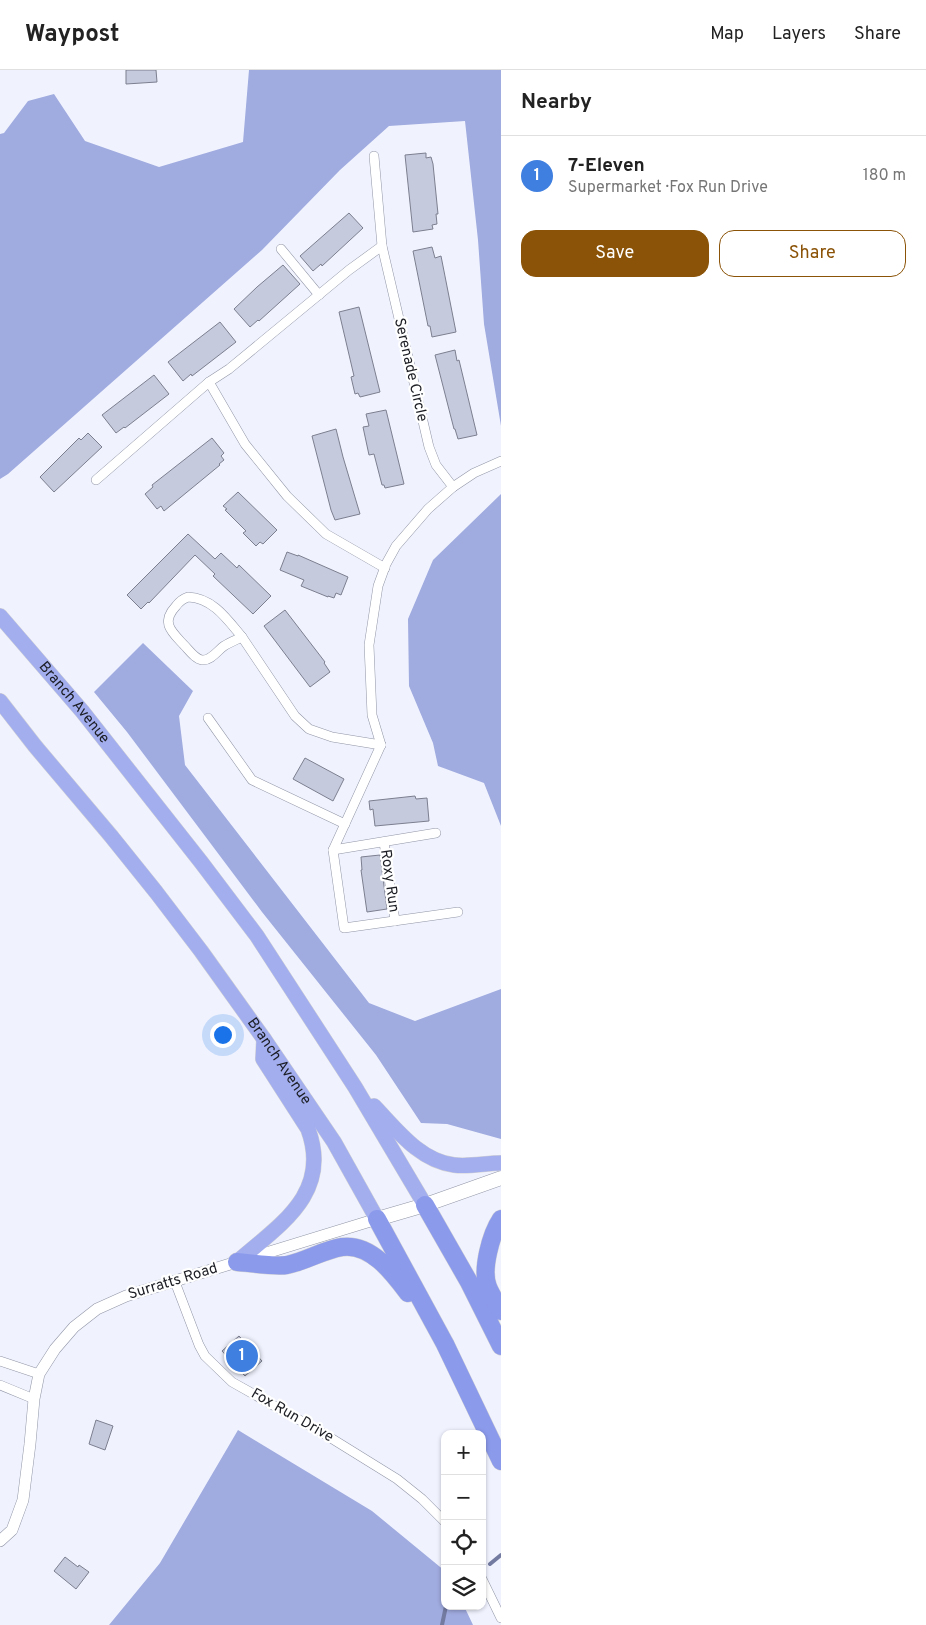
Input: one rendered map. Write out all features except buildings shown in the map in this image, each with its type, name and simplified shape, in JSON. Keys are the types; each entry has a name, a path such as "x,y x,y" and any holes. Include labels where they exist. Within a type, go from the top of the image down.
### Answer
{"highway":[{"name":"Branch Avenue","path":"0,616 82,711 252,928 355,1087 469,1282 501,1346"},
{"name":"Branch Avenue","path":"0,701 156,892 201,951 334,1142 445,1344 501,1461"},
{"path":"237,1262 295,1211 307,1189 313,1172 312,1141 308,1129 263,1058 264,1039"},
{"path":"355,1087 413,1147 426,1156 452,1165 462,1166 501,1163"},
{"path":"501,1219 489,1247 487,1286 501,1311"},
{"path":"237,1262 286,1265 341,1247 353,1247 362,1250 384,1264 393,1274 445,1344"}],"main road":[{"name":"Surratts Road","path":"377,1219 425,1205 501,1178"}],"street":[{"name":"Serenade Circle","path":"374,156 382,246 429,447 436,465 453,487"},
{"path":"96,480 209,382 229,369 349,270 382,246"},
{"path":"281,249 318,295"},
{"path":"209,382 245,444 287,496 326,534 385,568"},
{"path":"458,912 344,928 333,850 381,745 372,715 369,645 378,586 385,568 396,546 428,509 453,487 474,473 501,461"},
{"path":"242,637 222,647 209,658 202,660 195,657 174,636 168,625 169,616 184,598 188,597 198,598 217,608 242,637 295,716 309,729 332,737 381,745"},
{"path":"208,718 252,780 345,824"},
{"path":"333,850 436,833"},
{"name":"Roxy Run","path":"384,842 394,921"},
{"name":"Surratts Road","path":"0,1541 12,1530 23,1500 34,1399 39,1374 66,1335 74,1327 97,1309 126,1296 377,1219"},
{"name":"Fox Run Drive","path":"175,1282 199,1345 206,1356 232,1382 326,1435 383,1470 422,1499 443,1520"},
{"path":"0,1362 39,1374"},
{"path":"0,1385 34,1399"},
{"path":"486,1587 501,1618"}],"shaded area":[{"path":"249,70 501,70 501,426 484,324 478,240 465,121 389,126 340,170 262,250 8,474 0,479 0,134 4,133 28,101 54,94 85,141 159,167 243,142"},
{"path":"501,494 501,826 484,783 438,766 433,743 409,686 408,619 433,560"},
{"path":"143,643 193,691 179,716 185,765 369,1003 415,1021 501,989 501,1139 447,1124 421,1123 376,1055 262,912 127,732 94,692"},
{"path":"238,1430 372,1511 441,1568 441,1610 466,1610 473,1625 109,1625 160,1563"}],"waterway":[{"path":"490,1564 501,1555"},
{"path":"442,1625 445,1610"}],"place":[{"name":"7-Eleven","path":"242,1356"}]}
